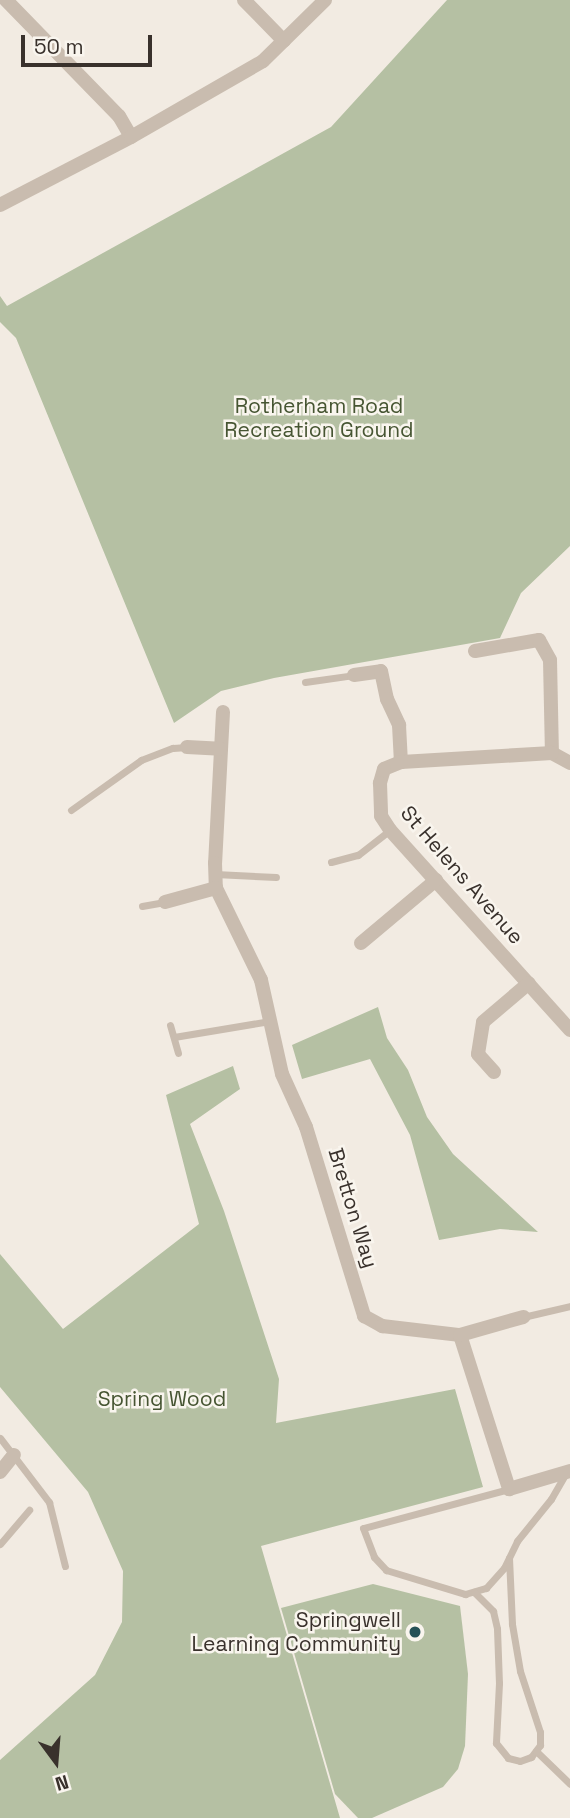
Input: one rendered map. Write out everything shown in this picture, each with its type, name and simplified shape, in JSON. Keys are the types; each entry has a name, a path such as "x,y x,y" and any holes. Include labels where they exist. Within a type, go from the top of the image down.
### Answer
{"street":[{"path":"6,0 119,116 131,137"},
{"path":"244,0 284,41"},
{"path":"0,205 131,137 262,61 325,0"},
{"path":"475,651 539,640 550,660 552,753"},
{"path":"354,675 381,671 387,699 399,725 401,762 552,753 570,763"},
{"name":"Bretton Way","path":"222,712 216,881 261,980 282,1074 306,1127 365,1315 382,1326 460,1335 523,1317"},
{"path":"187,747 220,749"},
{"name":"St Helens Avenue","path":"401,762 384,769 380,783 381,816 390,830 570,1030"},
{"path":"361,943 436,880"},
{"path":"165,902 216,881"},
{"path":"494,1072 478,1054 483,1022 529,983"},
{"path":"460,1335 509,1489 568,1472"},
{"path":"0,1472 14,1455"}],"lane":[{"path":"305,682 354,675"},
{"path":"71,810 141,760 165,750 187,747"},
{"path":"331,862 358,855 390,830"},
{"path":"216,881 276,877"},
{"path":"142,906 165,902"},
{"path":"174,1037 270,1021"},
{"path":"170,1025 178,1053"},
{"name":"Bretton Way","path":"523,1317 570,1306"},
{"path":"0,1438 49,1503 65,1566"},
{"path":"509,1489 363,1528 373,1557 386,1570 465,1594 486,1588 568,1472"},
{"path":"0,1544 29,1510"},
{"path":"474,1592 493,1611 497,1629 499,1683 496,1743 508,1758 520,1760 531,1757 540,1745 540,1732 520,1671 512,1624 509,1557"},
{"path":"536,1751 570,1784"}],"green space":[{"name":"Rotherham Road Recreation Ground","path":"447,0 570,0 570,546 521,593 500,638 274,678 221,691 174,723 16,338 0,322 0,296 7,306 331,127"},
{"path":"378,1007 387,1038 408,1070 427,1117 453,1154 538,1232 500,1229 439,1240 410,1135 370,1059 302,1079 292,1045"},
{"name":"Spring Wood","path":"233,1066 240,1089 190,1124 224,1211 279,1379 276,1423 455,1389 483,1487 261,1546 340,1818 0,1818 0,1760 95,1675 122,1622 123,1571 88,1492 0,1387 0,1254 63,1329 199,1224 166,1095"},
{"path":"373,1584 460,1606 468,1674 465,1746 458,1769 443,1787 372,1818 358,1818 335,1794 281,1608"}],"place":[{"name":"Springwell Learning Community","path":"415,1632"}]}
